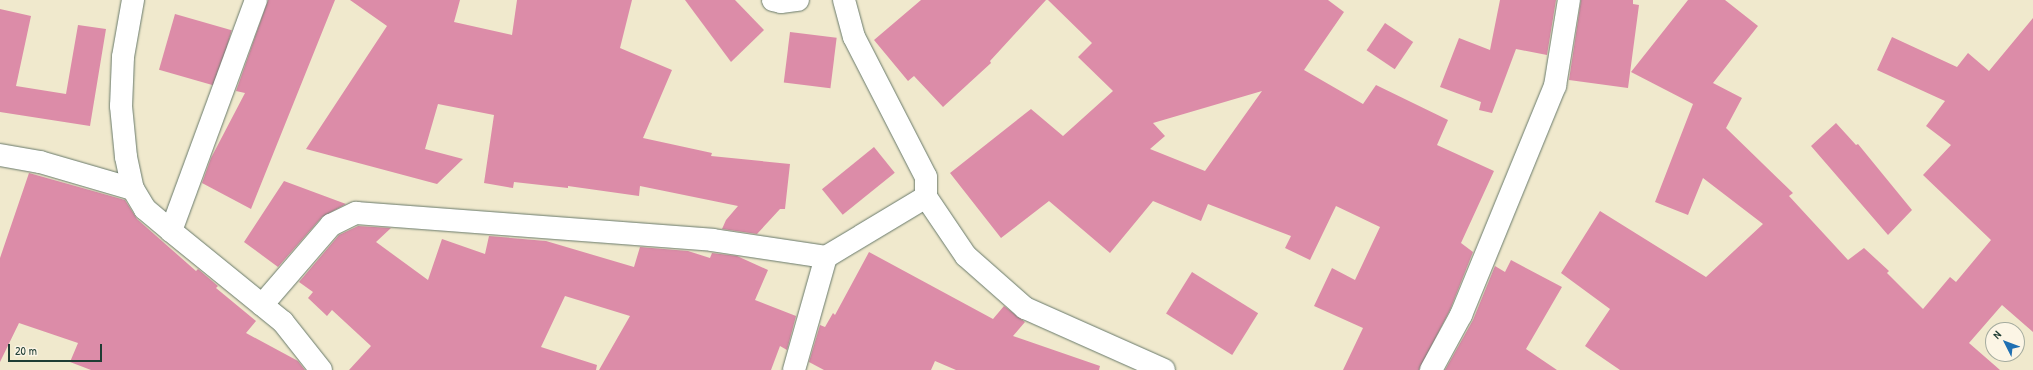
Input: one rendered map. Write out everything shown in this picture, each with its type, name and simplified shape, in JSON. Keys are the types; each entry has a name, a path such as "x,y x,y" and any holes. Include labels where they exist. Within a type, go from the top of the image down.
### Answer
{"street":[{"path":"133,0 123,57 120,106 126,157 133,189 146,209 284,322 318,368"},
{"path":"171,231 256,0"},
{"path":"773,0 781,2 798,0"},
{"path":"844,0 854,37 926,177 926,197 966,256 1025,308 1164,370"},
{"path":"1431,370 1461,315 1555,86 1569,0"},
{"path":"0,155 40,162 133,189"},
{"path":"262,305 331,225 356,212 712,240 826,257 926,197"},
{"path":"794,370 826,257"}],"building":[{"path":"268,0 335,0 251,209 202,183 211,158 245,93 236,91"},
{"path":"350,0 460,0 454,22 512,35 517,0 632,0 620,48 672,70 643,138 712,153 711,156 790,164 785,209 780,209 757,234 722,229 726,220 738,206 640,186 639,196 568,186 568,188 514,182 513,188 484,183 494,115 438,104 425,149 463,159 437,184 306,149 387,26"},
{"path":"685,0 735,0 764,30 731,62"},
{"path":"921,0 1046,0 990,61 991,63 943,107 914,76 908,81 874,40"},
{"path":"1048,0 1328,0 1344,12 1304,70 1363,104 1376,85 1448,120 1437,145 1494,171 1461,243 1473,252 1450,310 1419,370 1343,370 1363,328 1314,306 1332,268 1355,280 1380,227 1336,206 1310,260 1285,248 1291,236 1208,204 1201,221 1153,201 1110,253 1049,201 1001,238 950,173 1031,109 1063,136 1113,91 1078,57 1092,43","holes":["1262,91 1205,171 1150,149 1165,136 1153,123"]},
{"path":"1500,0 1556,0 1547,55 1516,49 1492,113 1479,110 1481,102 1440,87 1459,38 1490,50"},
{"path":"1581,0 1633,0 1633,4 1639,5 1628,88 1569,80"},
{"path":"1688,0 1725,0 1758,26 1713,83 1742,98 1726,128 1793,193 1789,196 1848,260 1864,248 1889,271 1887,273 1923,309 1950,277 1956,282 1991,240 1923,175 1951,145 1926,126 1945,101 1877,70 1892,37 1957,67 1968,53 1989,71 2033,18 2033,332 2025,325 2025,322 2022,322 2002,305 1987,322 1985,322 1985,325 1969,343 1985,357 1985,362 1991,362 2000,370 1620,370 1585,346 1610,309 1561,273 1600,211 1706,277 1763,224 1703,178 1688,215 1655,202 1693,104 1631,72"},
{"path":"0,9 31,16 16,86 66,94 78,25 106,29 90,126 0,112"},
{"path":"175,14 232,30 216,86 159,70"},
{"path":"1385,23 1413,42 1395,69 1367,50"},
{"path":"790,32 837,38 830,88 784,83"},
{"path":"1836,123 1856,145 1858,144 1912,210 1888,235 1811,146"},
{"path":"874,147 895,173 843,215 822,189"},
{"path":"29,173 125,200 137,219 196,271 198,269 218,286 216,288 256,321 246,333 298,361 305,370 91,370 70,362 78,343 19,323 0,362 0,258"},
{"path":"284,181 346,204 322,217 278,267 244,242"},
{"path":"358,226 391,228 376,242 428,280 442,239 485,254 489,236 546,241 634,267 640,247 688,251 710,258 712,253 737,256 768,270 755,300 796,316 787,350 780,346 771,370 599,370 630,316 565,296 541,347 597,365 596,370 349,370 371,346 332,310 327,316 308,298 313,292 299,282 339,235"},
{"path":"869,252 993,319 1004,306 1025,322 1013,336 1100,366 1099,370 956,370 935,361 931,370 824,370 809,362 820,325 825,327 833,313 835,315"},
{"path":"1511,260 1562,287 1526,349 1557,370 1445,370 1473,320 1495,266 1505,272"},
{"path":"1192,272 1258,313 1232,355 1166,314"}]}
